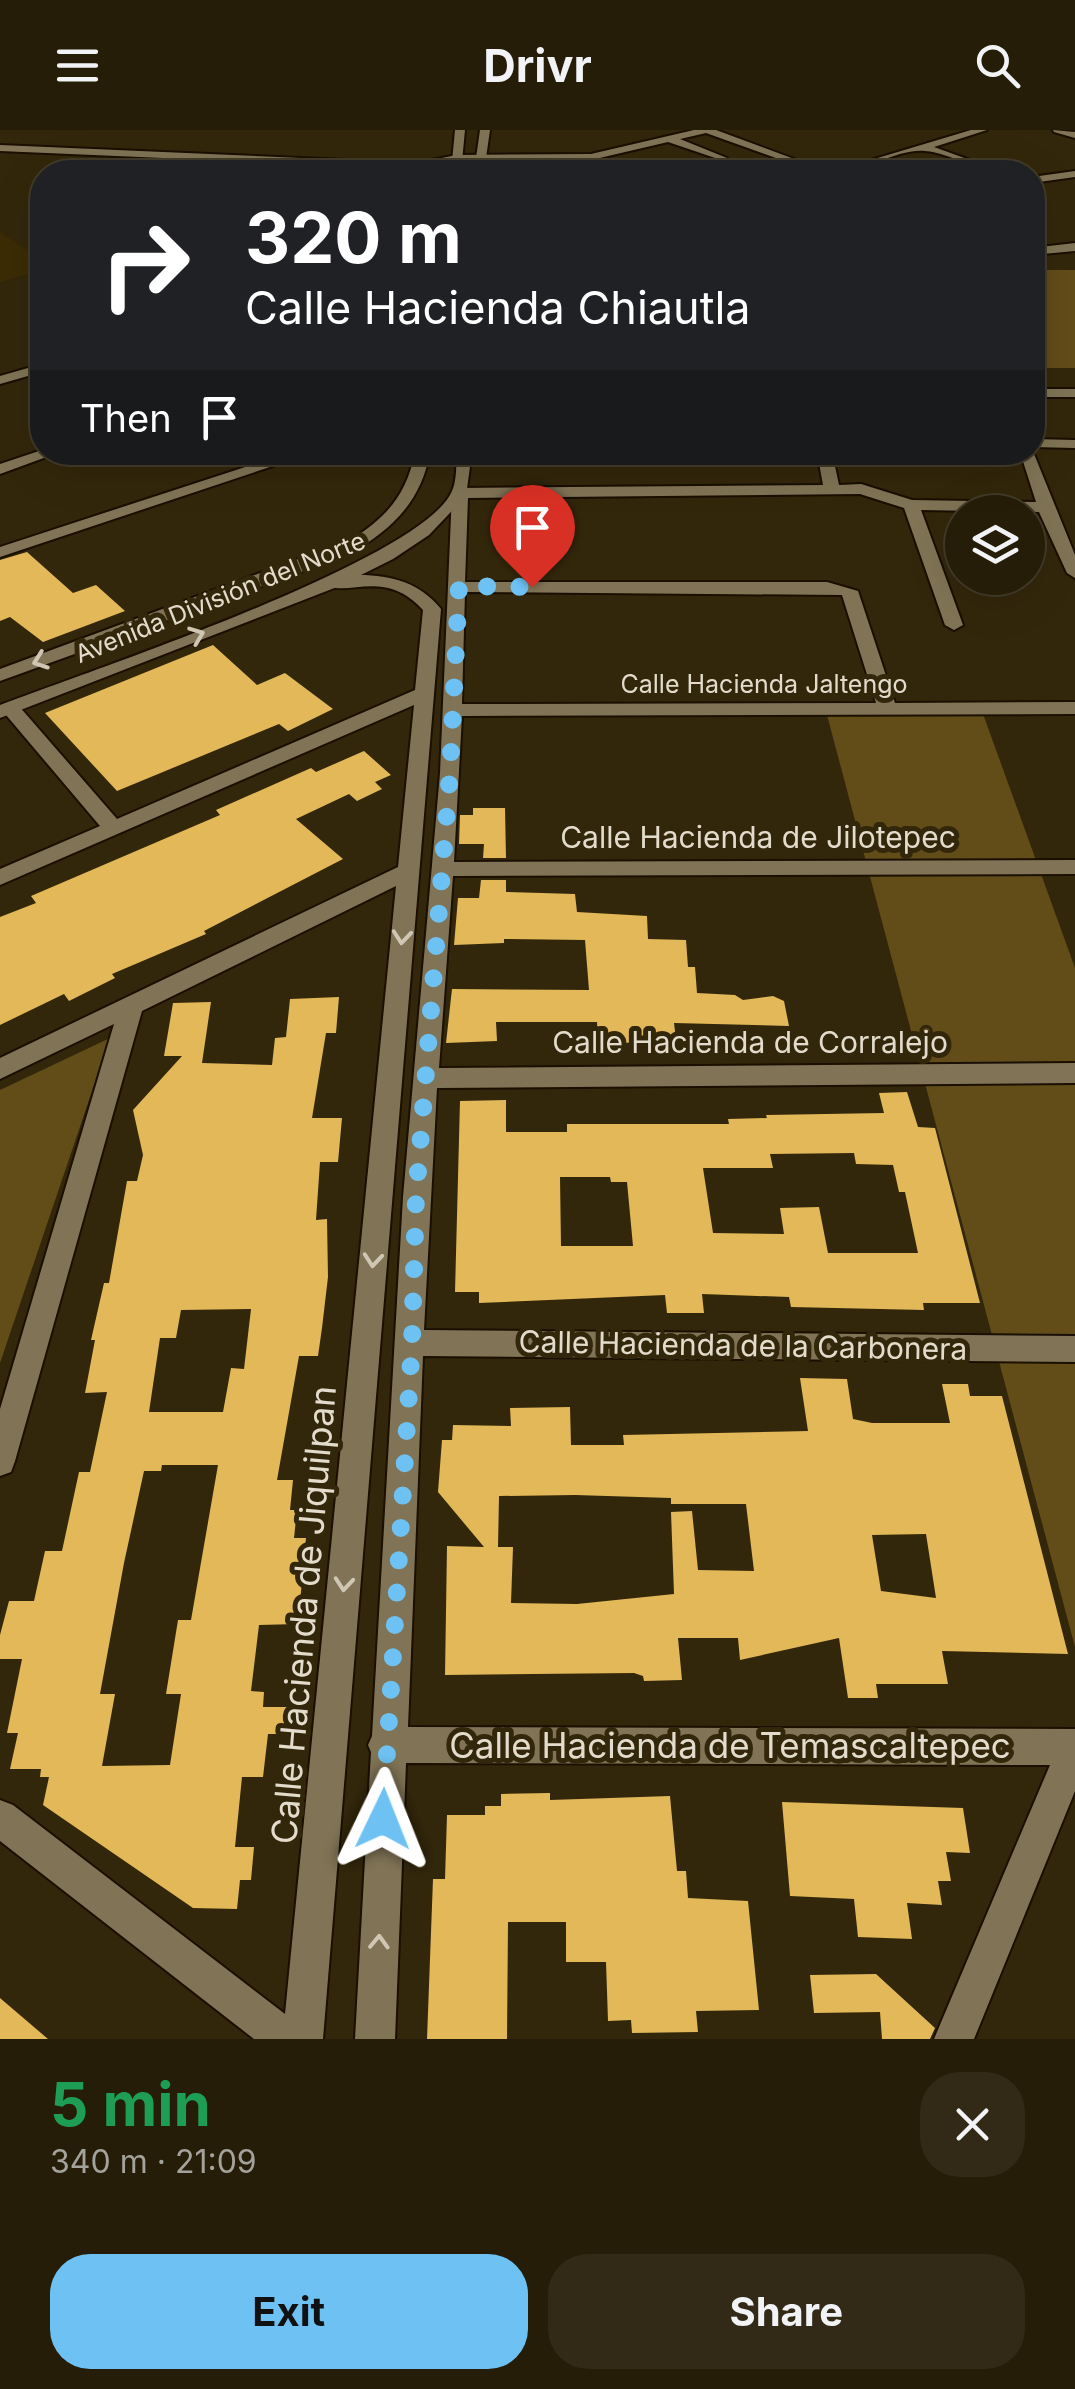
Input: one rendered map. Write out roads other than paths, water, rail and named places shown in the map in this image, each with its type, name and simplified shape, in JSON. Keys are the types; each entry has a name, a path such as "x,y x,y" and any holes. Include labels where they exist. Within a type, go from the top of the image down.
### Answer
{"street":[{"path":"457,158 460,130"},
{"path":"481,158 485,130"},
{"path":"646,130 722,160"},
{"path":"447,160 591,157 707,130 791,160"},
{"path":"878,160 982,130"},
{"path":"1058,130 1075,136"},
{"path":"924,147 962,160"},
{"path":"0,148 246,160"},
{"path":"1045,178 1075,174"},
{"path":"1045,250 1075,246"},
{"path":"0,380 30,371"},
{"path":"1045,393 1075,393"},
{"path":"1045,443 1075,444"},
{"path":"0,469 30,459"},
{"path":"0,552 268,465"},
{"name":"Avenida División del Norte","path":"0,675 321,560 361,542 409,500 420,480 422,465"},
{"path":"376,2039 386,1745 412,1343 416,1197 450,773 463,465"},
{"path":"827,465 832,489"},
{"path":"1032,465 1041,495"},
{"path":"460,493 861,489 910,506 945,506"},
{"name":"Avenida División del Norte","path":"5,710 331,583 423,532 460,493"},
{"path":"910,506 954,625"},
{"path":"1045,507 1075,573"},
{"name":"Calle Hacienda de Jiquilpan","path":"303,2039 432,609 411,588 374,579 331,583"},
{"path":"459,586 849,591 886,709"},
{"path":"114,635 114,651 138,658"},
{"path":"80,647 105,654 106,670"},
{"path":"0,878 425,693"},
{"name":"Calle Hacienda Jaltengo","path":"453,710 1075,708"},
{"path":"5,710 113,828"},
{"path":"418,771 450,773"},
{"name":"Calle Hacienda de Jilotepec","path":"441,869 1075,867"},
{"path":"0,1070 408,871"},
{"path":"0,1460 130,1006"},
{"name":"Calle Hacienda de Corralejo","path":"425,1078 1075,1073"},
{"path":"379,1197 416,1197"},
{"name":"Calle Hacienda de la Carbonera","path":"412,1343 1075,1349"},
{"name":"Calle Hacienda de Temascaltepec","path":"386,1745 1075,1747"},
{"path":"954,2039 1075,1747"},
{"path":"0,1818 286,2039"}]}
